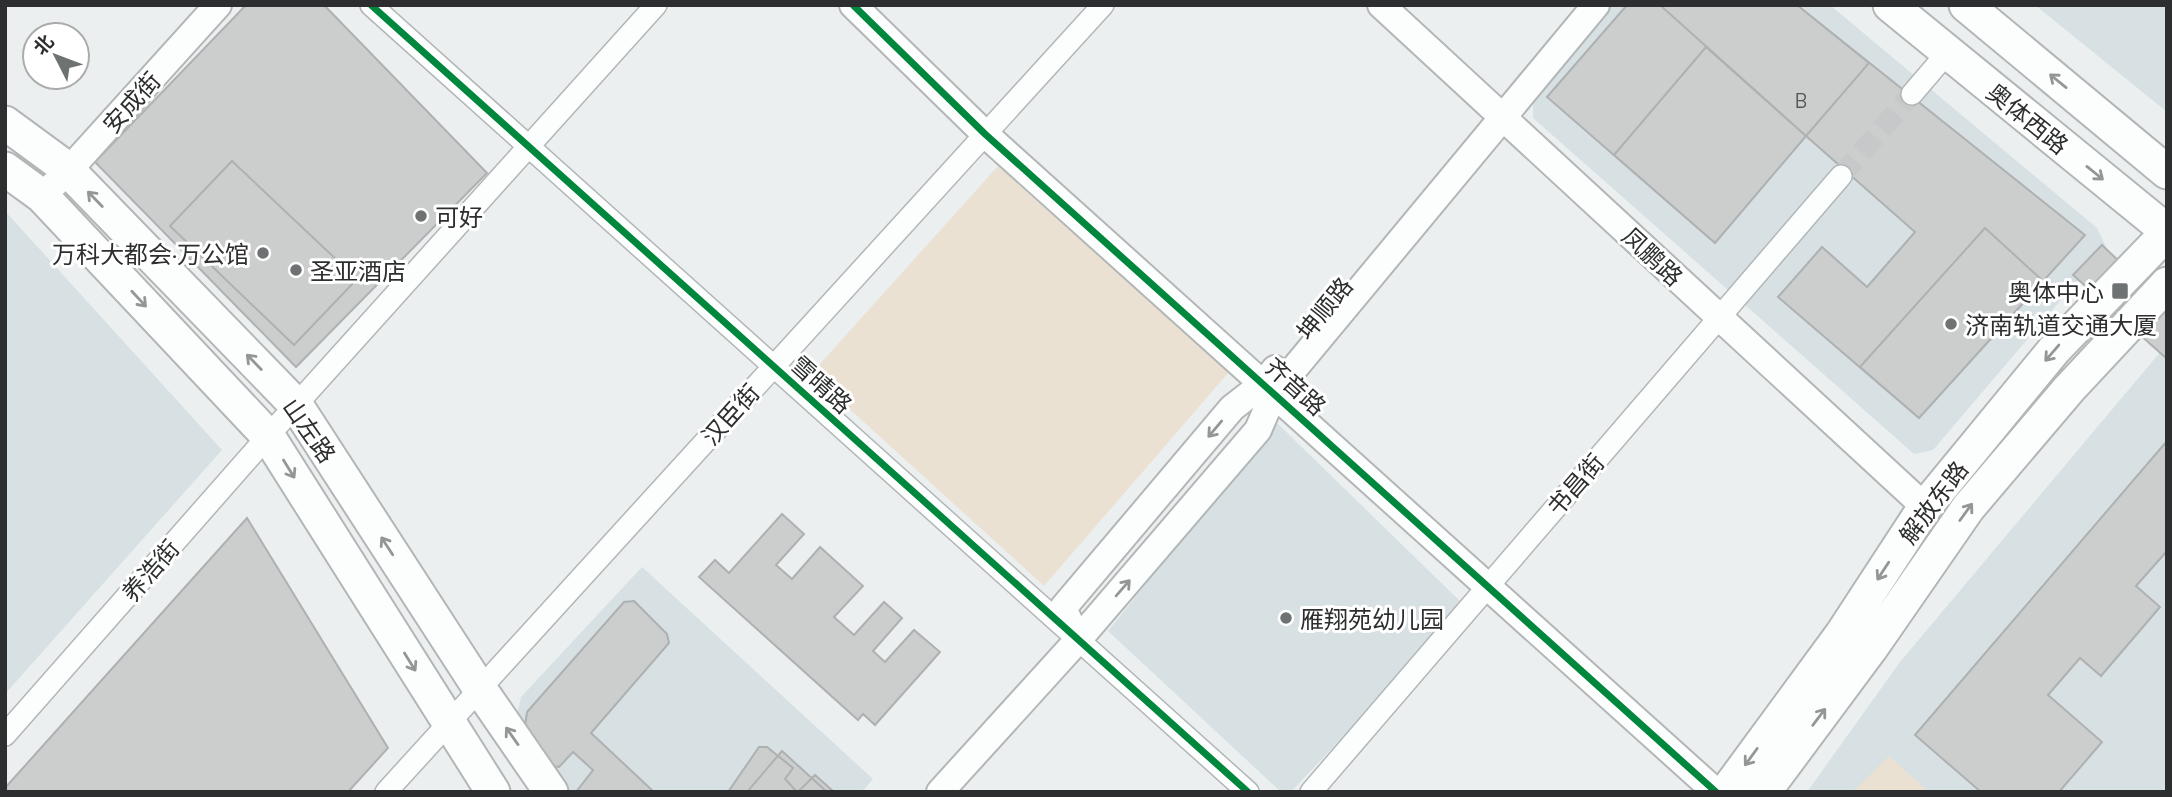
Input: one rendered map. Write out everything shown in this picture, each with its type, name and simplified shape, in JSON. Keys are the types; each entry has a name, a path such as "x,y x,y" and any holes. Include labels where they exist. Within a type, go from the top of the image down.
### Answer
{"main road":[{"name":"奥体西路","path":"1890,5 2167,232"},
{"name":"奥体西路","path":"1966,5 2167,172"},
{"name":"山左路","path":"5,123 68,171 296,405 480,690 551,792"},
{"name":"山左路","path":"5,169 42,196 268,436 493,792"},
{"name":"解放东路","path":"1726,792 1842,634 1925,507 2054,350 2167,232"},
{"name":"解放东路","path":"1764,792 1871,648 1968,508 2069,389 2167,284"}],"street":[{"name":"安成街","path":"42,196 68,171 218,5"},
{"name":"雪晴路","path":"371,5 1248,792"},
{"name":"养浩街","path":"5,735 268,436 656,5"},
{"name":"齐音路","path":"853,5 985,134 1716,792"},
{"name":"汉臣街","path":"386,792 1103,5"},
{"name":"凤鹏路","path":"1381,5 1925,507"},
{"name":"坤顺路","path":"1497,113 1522,66 1573,5"},
{"name":"坤顺路","path":"940,792 1078,640 1258,430 1269,388 1497,113 1596,5"},
{"path":"1912,94 1948,52"},
{"name":"书昌街","path":"1311,792 1841,176"}],"shaded area":[{"path":"1612,5 1830,5 2097,228 2106,247 1933,450 1914,454 1533,118 1533,99"},
{"path":"2035,5 2167,5 2167,112"},
{"path":"998,166 1229,372 1044,586 811,374"},
{"path":"5,211 222,450 5,694"},
{"path":"2167,344 2167,792 1807,792 1900,662"},
{"name":"雁翔苑幼儿园","path":"1276,422 1465,606 1291,792 1281,792 1108,631"},
{"path":"642,567 873,779 862,792 570,792 515,724 521,697"},
{"path":"1889,756 1929,792 1853,792"}],"building":[{"name":"圣亚酒店","path":"246,5 324,5 487,173 296,367 95,162"},
{"path":"1627,5 1797,5 2085,235 1919,418 1778,297 1822,247 1867,287 1915,232 1806,136 1715,243 1547,97"},
{"path":"1660,5 1797,5 1869,63 1806,136"},
{"path":"1706,47 1806,136 1715,243 1614,155"},
{"name":"万科大都会·万公馆","path":"232,161 357,279 294,345 170,226"},
{"name":"济南轨道交通大厦","path":"1985,228 2043,281 1919,418 1860,367"},
{"name":"奥体中心","path":"2102,245 2167,307 2166,358 2073,275"},
{"path":"2167,441 2167,551 2136,586 2160,607 2101,676 2080,658 2048,695 2102,742 2059,792 1981,792 1915,735"},
{"path":"782,514 804,534 776,565 792,579 820,547 863,586 834,617 854,635 884,602 902,618 873,651 885,662 914,630 940,652 875,725 863,714 858,720 699,577 715,560 729,573"},
{"path":"247,518 388,748 348,792 5,792 5,788"},
{"path":"634,601 667,634 669,643 591,733 654,792 576,792 593,770 573,752 559,767 552,766 525,726 527,712 624,602"},
{"path":"759,747 767,747 793,768 785,779 797,792 728,792"},
{"path":"782,751 827,792 747,792"},
{"path":"815,775 834,792 798,792"}],"tunnel":[{"path":"1841,176 1912,94"}],"cycle path":[{"path":"371,5 1248,792"},
{"path":"853,5 985,134 1716,792"}],"place":[{"name":"可好","path":"421,216"},
{"name":"万科大都会·万公馆","path":"263,253"},
{"name":"圣亚酒店","path":"296,270"},
{"name":"奥体中心","path":"2120,291"},
{"name":"济南轨道交通大厦","path":"1951,324"},
{"name":"雁翔苑幼儿园","path":"1286,618"}]}
